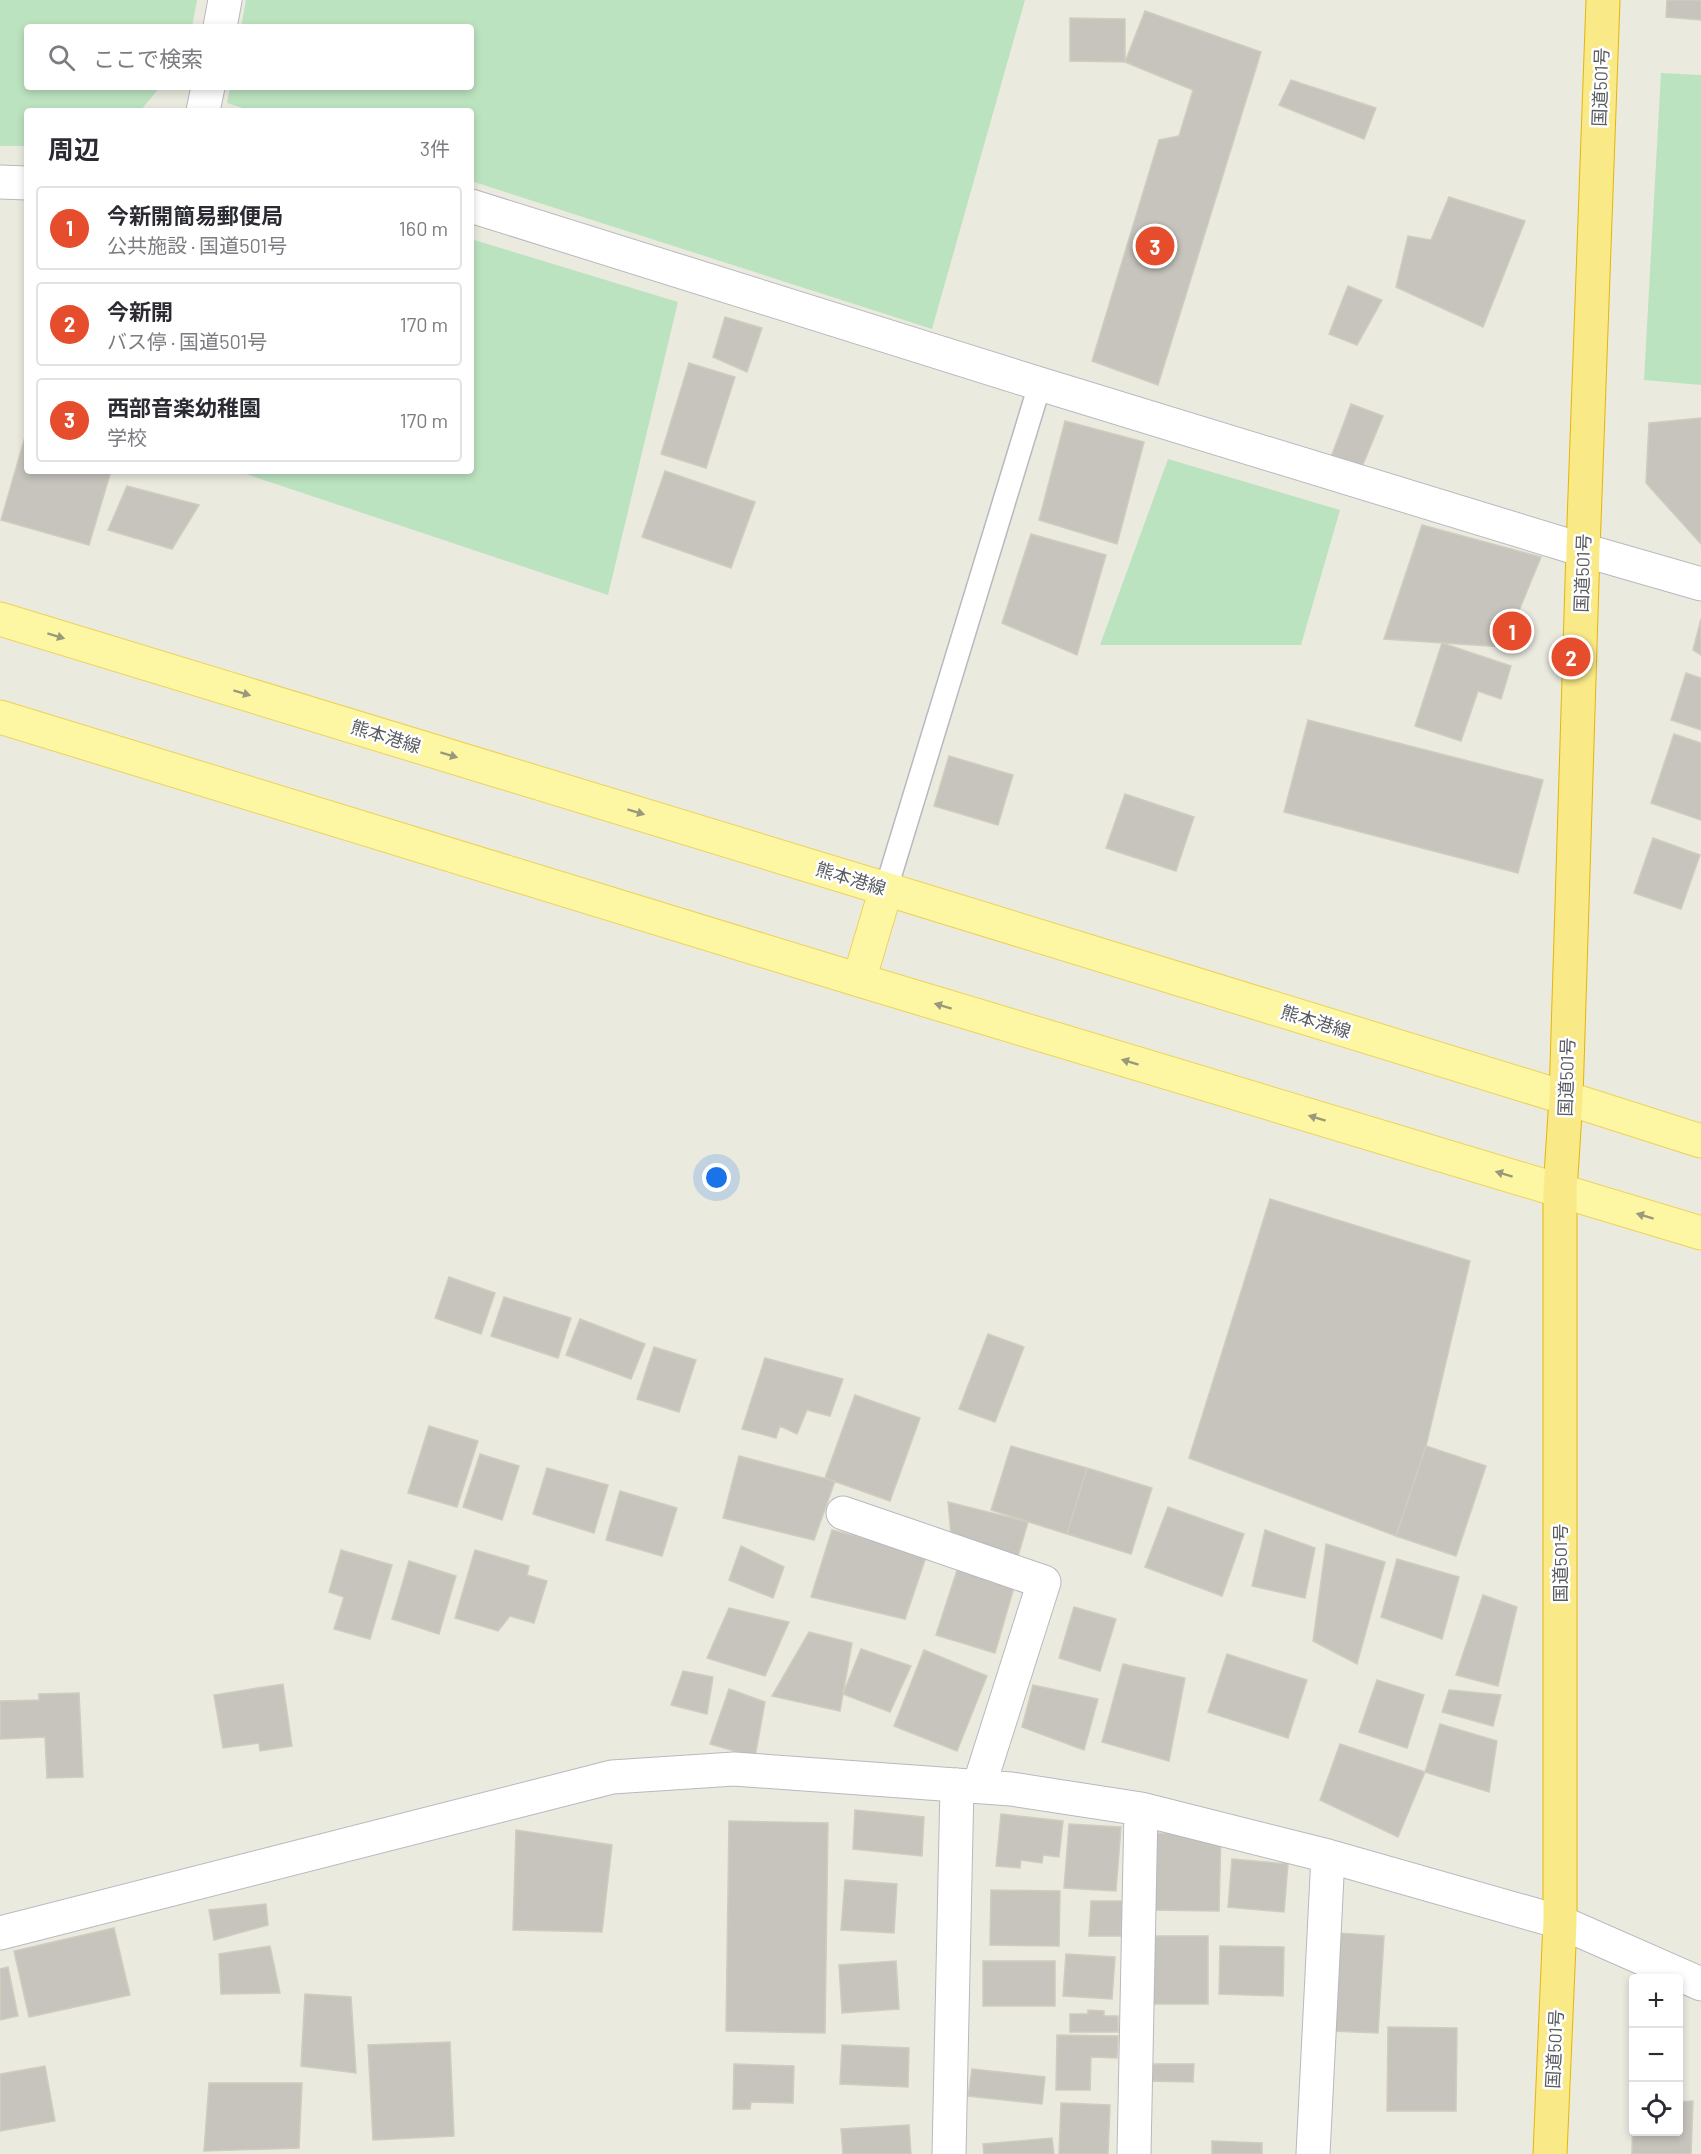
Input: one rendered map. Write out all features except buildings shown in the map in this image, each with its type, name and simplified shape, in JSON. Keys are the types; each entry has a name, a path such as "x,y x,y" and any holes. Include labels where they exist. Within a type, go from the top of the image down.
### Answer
{"highway":[{"name":"国道501号","path":"1550,2154 1560,1923 1560,1191 1566,1098 1603,0"}],"main road":[{"name":"熊本港線","path":"0,619 886,889 1701,1141"},
{"path":"0,717 859,980 1701,1233"},
{"path":"859,980 886,889"}],"street":[{"path":"220,24 225,0"},
{"path":"204,108 207,90"},
{"path":"0,182 24,183"},
{"path":"474,207 1040,384 1701,584"},
{"path":"843,1513 1044,1582 968,1786 949,2154"},
{"path":"0,1933 612,1777 734,1769 1011,1789 1141,1809 1328,1856 1560,1923 1701,1984"},
{"path":"1134,2154 1141,1809"},
{"path":"1313,2154 1328,1856"}],"lane":[{"path":"886,889 1040,384"}],"green space":[{"path":"0,0 197,0 193,24 24,24 24,90 158,90 142,108 24,108 24,146 0,146"},
{"path":"246,0 1025,0 932,329 474,182 474,108 243,108 227,103 229,90 474,90 474,24 242,24"},
{"path":"1661,73 1701,75 1701,385 1644,380"},
{"path":"474,240 678,302 608,595 246,474 474,474"},
{"path":"1168,459 1340,510 1301,645 1100,645"}],"place":[{"name":"西部音楽幼稚園","path":"1155,246"},
{"name":"今新開簡易郵便局","path":"1512,631"},
{"name":"今新開","path":"1571,657"}]}
